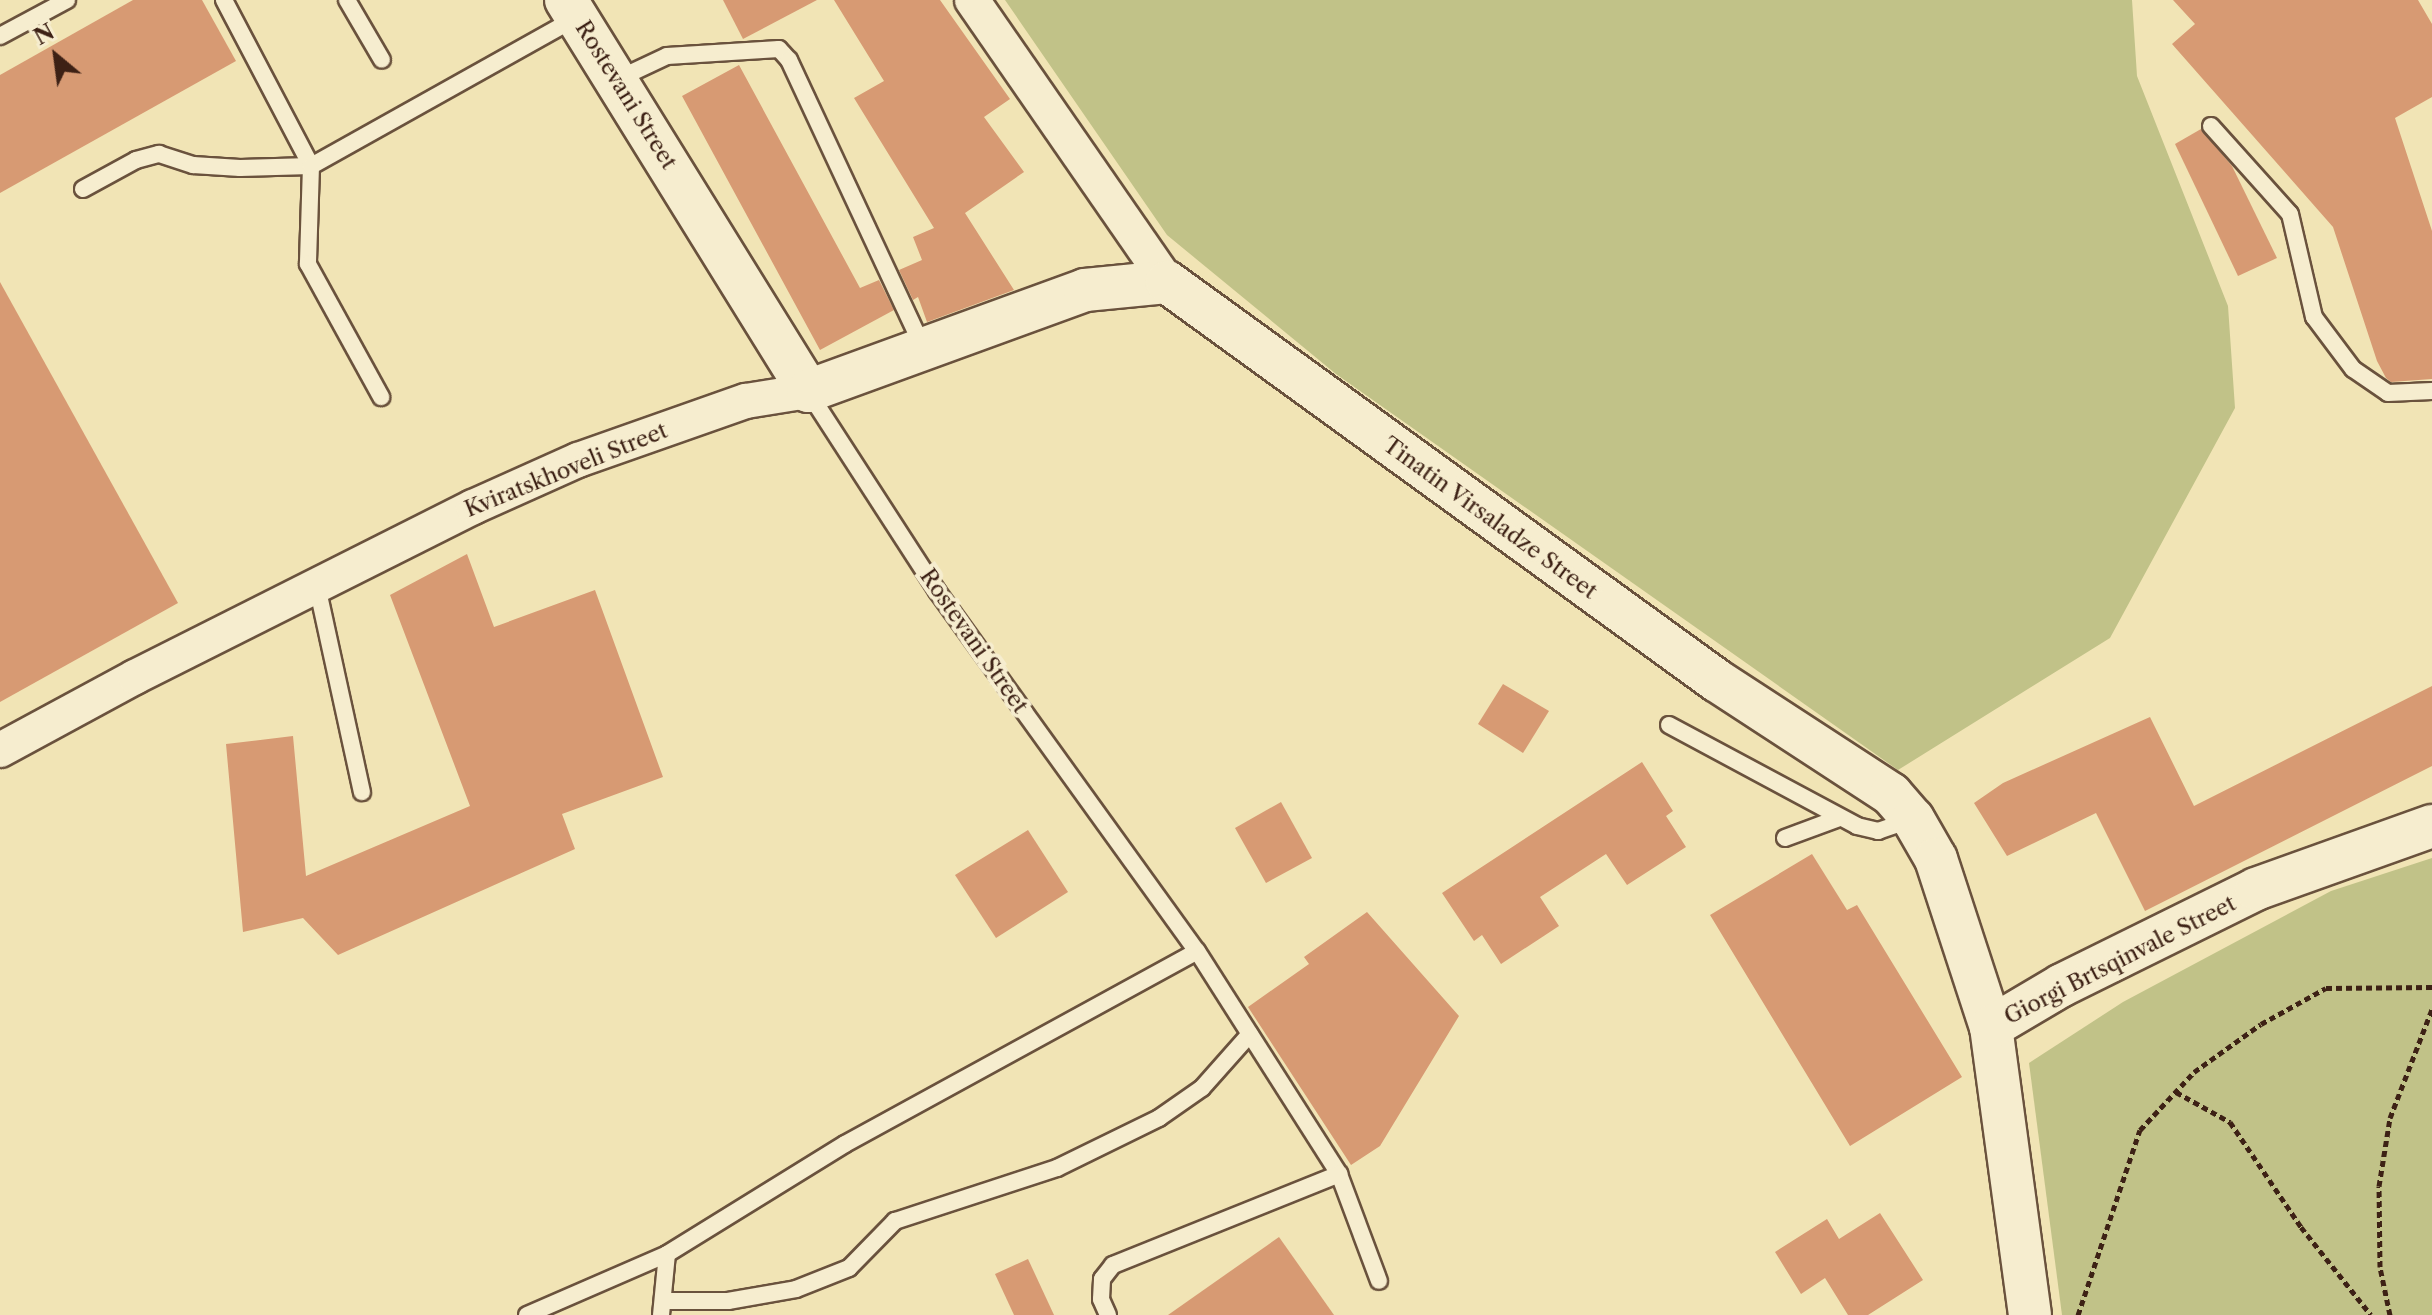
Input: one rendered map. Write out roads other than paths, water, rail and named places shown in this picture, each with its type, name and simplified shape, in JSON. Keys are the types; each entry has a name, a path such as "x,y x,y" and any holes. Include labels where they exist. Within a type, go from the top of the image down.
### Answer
{"street":[{"name":"Tinatin Virsaladze Street","path":"972,0 1167,282 1716,680 1891,794 1913,819 1936,859 1991,1027"},
{"name":"Rostevani Street","path":"572,9 808,391"},
{"name":"Kviratskhoveli Street","path":"0,750 135,677 473,507 578,460 746,401 808,391 1085,290 1167,282"},
{"name":"Giorgi Brtsqinvale Street","path":"2030,1315 1991,1027 2062,985 2256,889 2432,826"}],"lane":[{"path":"0,36 67,0"},
{"path":"224,0 311,166 308,264 381,397"},
{"path":"347,0 382,60"},
{"path":"83,189 136,160 159,154 193,165 240,168 311,166 572,9"},
{"path":"616,80 667,56 758,47 779,49 789,60 924,349"},
{"path":"2211,126 2290,214 2314,317 2353,369 2388,393 2432,391"},
{"name":"Rostevani Street","path":"808,391 937,591 1197,951 1339,1174 1379,1281"},
{"path":"317,586 362,792"},
{"path":"1669,725 1839,818 1878,831 1913,819"},
{"path":"1785,838 1839,818"},
{"path":"527,1315 667,1254 845,1144 1197,951"},
{"path":"667,1254 662,1308 796,1289 849,1268 895,1221 1057,1168 1159,1118 1202,1088 1250,1034"},
{"path":"1108,1315 1101,1299 1102,1279 1113,1265 1339,1174"}]}
